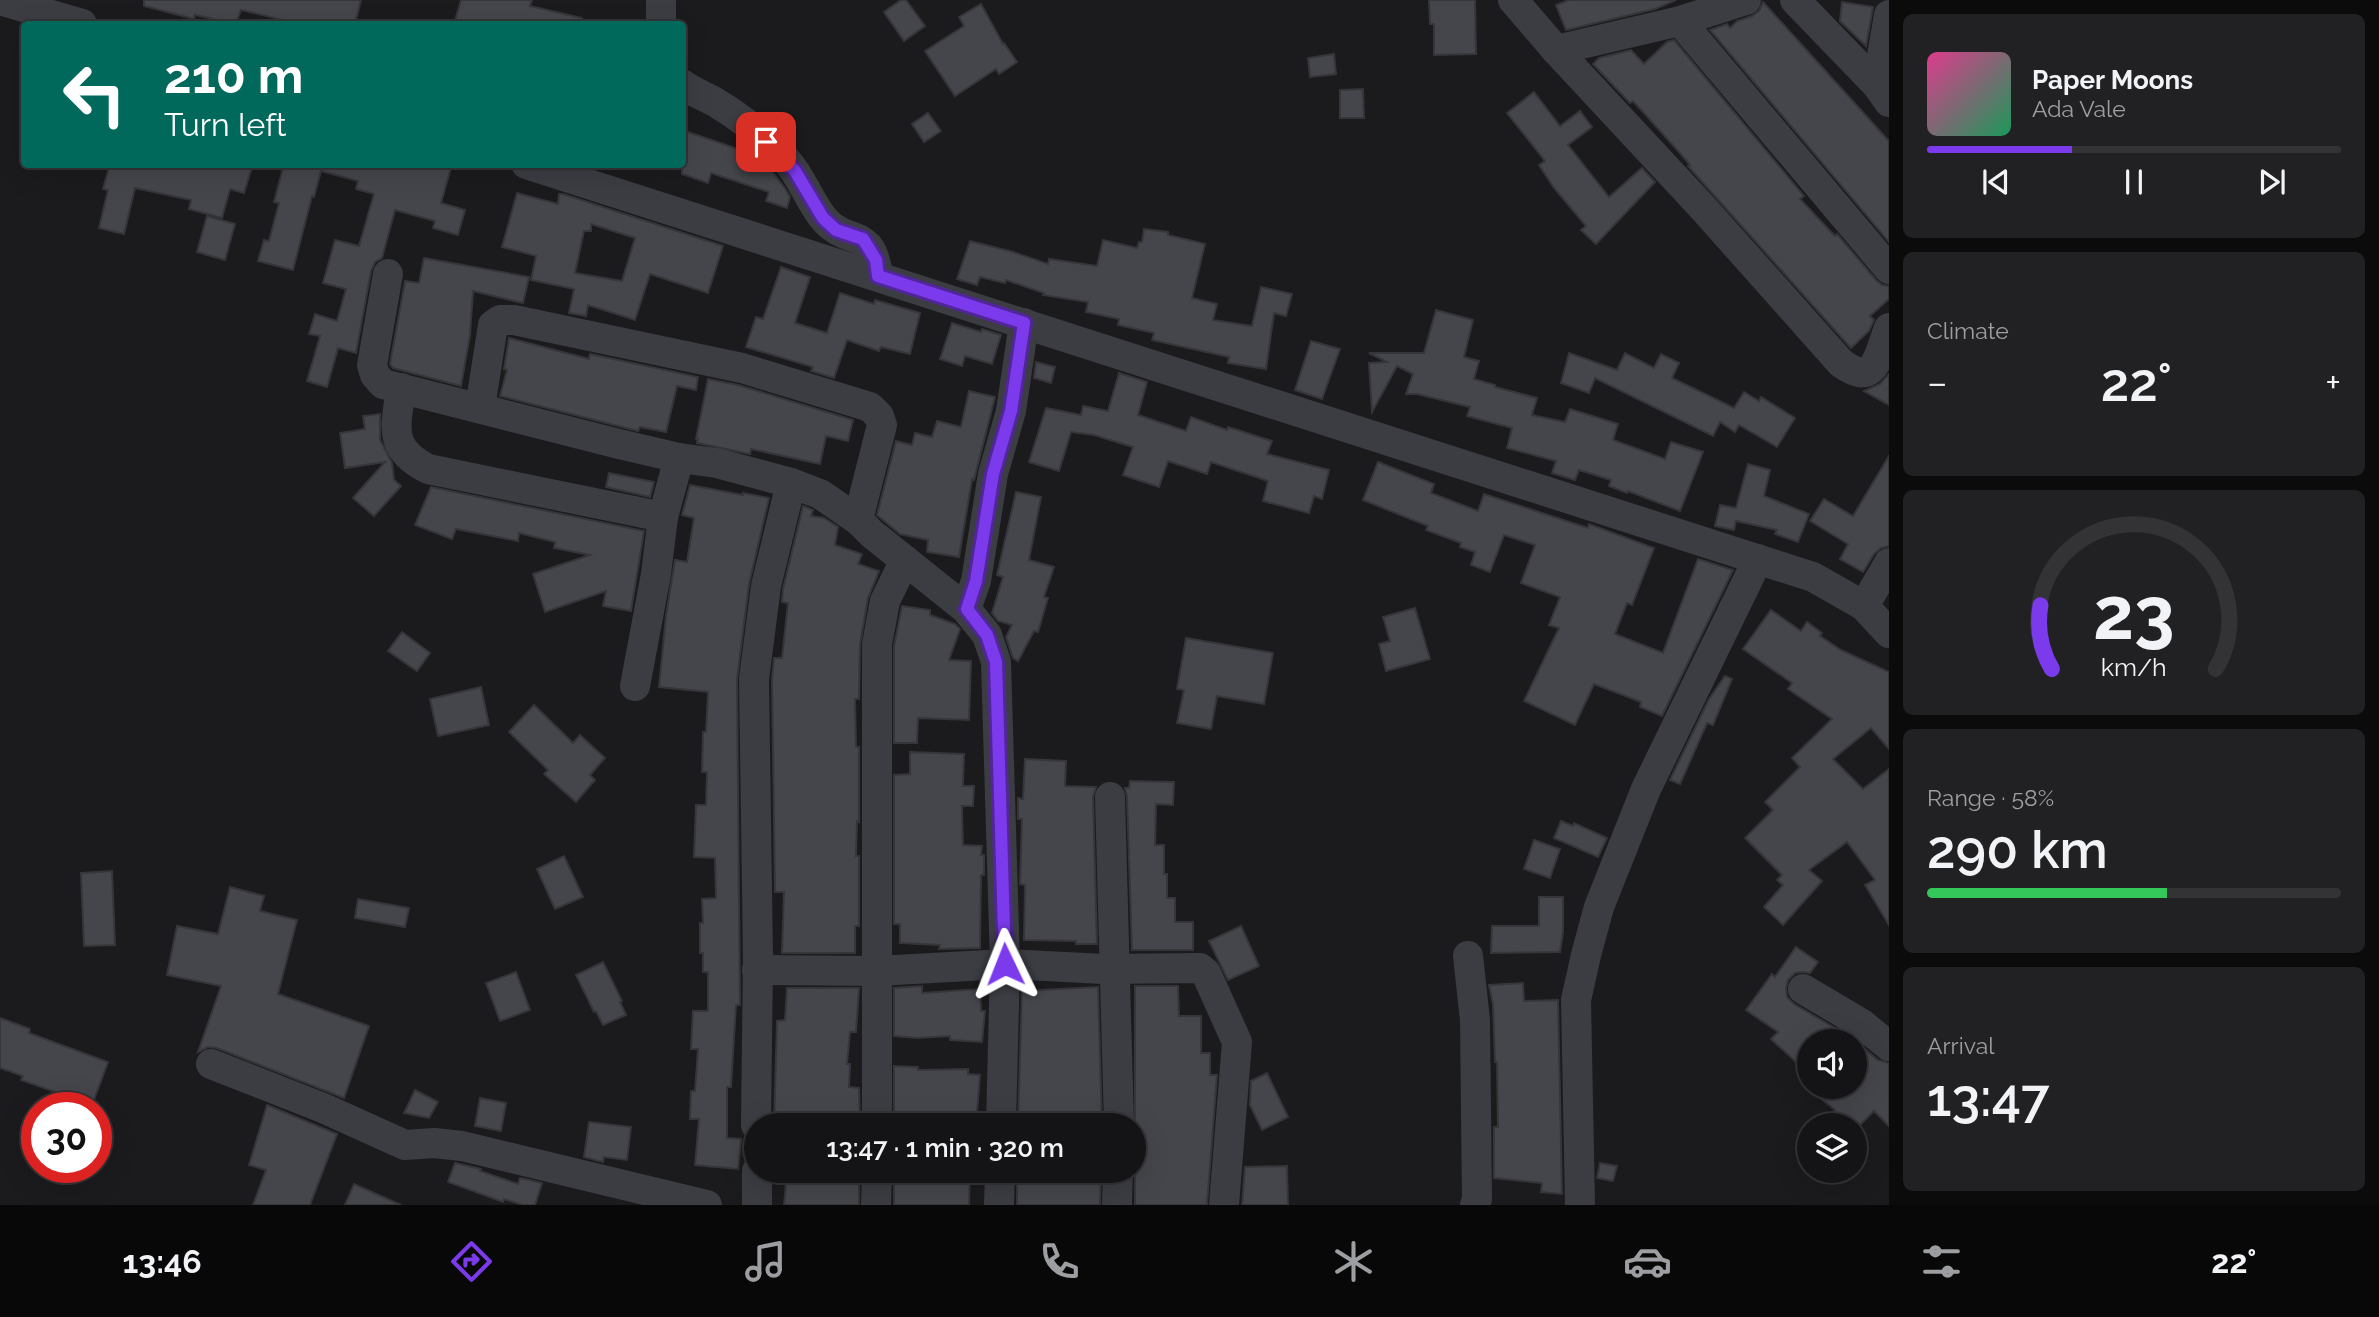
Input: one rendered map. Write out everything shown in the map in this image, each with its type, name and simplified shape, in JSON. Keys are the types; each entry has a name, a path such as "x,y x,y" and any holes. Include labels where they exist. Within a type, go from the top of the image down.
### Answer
{"street":[{"path":"661,0 661,21"},
{"path":"1513,0 1841,363 1853,372 1867,373 1873,367 1889,328"},
{"path":"1556,50 1680,21 1746,0"},
{"path":"1795,0 1883,94"},
{"path":"1,1 71,21"},
{"path":"1883,94 1889,15"},
{"path":"1680,21 1889,269"},
{"path":"686,86 738,118 785,159 823,218 836,230 863,239 876,260 878,276"},
{"path":"539,168 1813,577 1864,606 1889,633"},
{"path":"387,274 372,365 375,375 400,397 481,408 679,458 717,463 820,494 858,520 967,609 987,635 996,662 1005,964 1001,1113"},
{"path":"481,408 493,325 500,320 514,320 741,368 793,383 870,407 879,416 882,425 858,520"},
{"path":"967,609 976,581 993,474 1011,411 1024,323"},
{"path":"400,397 395,428 400,446 413,461 428,469 663,517"},
{"path":"635,686 656,574 663,517 679,458"},
{"path":"756,1113 754,679 766,586 790,483"},
{"path":"1580,1205 1576,1000 1599,907 1646,789 1758,559"},
{"path":"877,1113 877,644 886,601 905,560"},
{"path":"1864,606 1889,563"},
{"path":"1110,797 1119,1113"},
{"path":"1468,956 1475,1020 1475,1205"},
{"path":"757,970 877,971 1005,964 1113,969 1200,968 1206,973 1237,1042 1224,1205"},
{"path":"1803,989 1862,1024 1889,1046"},
{"path":"211,1064 323,1108 405,1145 434,1143 462,1146 707,1205"},
{"path":"757,1183 757,1205"},
{"path":"876,1205 877,1183"},
{"path":"999,1205 1000,1183"},
{"path":"1117,1205 1118,1183"}],"building":[{"path":"144,0 361,0 356,21 283,21 241,10 237,21 195,15 194,19 144,6"},
{"path":"461,0 532,0 530,6 582,18 582,21 455,21"},
{"path":"901,0 906,0 925,26 904,41 884,12"},
{"path":"1429,0 1475,0 1476,54 1434,55 1434,24 1430,24"},
{"path":"1569,0 1676,0 1655,9 1566,30 1556,5"},
{"path":"1763,2 1889,141 1889,242 1710,30 1727,24 1730,28 1737,21 1759,11"},
{"path":"1842,2 1873,7 1866,46 1840,21"},
{"path":"981,4 1003,44 1017,62 999,74 996,69 955,96 925,51 964,26 959,17"},
{"path":"1674,40 1804,196 1800,199 1835,236 1837,234 1876,280 1889,286 1889,299 1870,316 1874,320 1869,331 1851,348 1633,101 1630,103 1593,64 1599,58 1631,50 1644,64 1667,42"},
{"path":"1334,54 1336,74 1310,77 1308,58"},
{"path":"1363,89 1364,118 1340,118 1340,90"},
{"path":"1534,92 1560,126 1580,111 1592,127 1568,145 1609,197 1642,168 1655,182 1596,244 1581,230 1586,226 1554,188 1539,165 1545,161 1507,113"},
{"path":"928,113 941,131 924,142 912,124"},
{"path":"686,131 756,155 773,172 790,197 787,208 766,201 769,192 711,173 708,183 682,174 682,168 686,168"},
{"path":"109,168 252,168 244,193 230,189 222,218 189,209 191,200 135,188 124,234 99,228 108,190 103,189"},
{"path":"283,168 451,168 441,203 465,210 458,235 433,228 435,221 395,210 382,258 375,262 371,271 356,353 338,348 327,387 307,381 320,336 309,334 315,314 337,321 346,289 323,283 335,240 359,246 374,194 356,189 358,181 321,171 293,270 258,261 264,240 269,241 279,203 274,202"},
{"path":"517,193 558,204 559,194 563,194 723,246 708,293 650,274 635,320 588,305 586,316 569,313 574,289 531,280 536,256 502,247","holes":["591,224 635,238 622,281 575,273 584,231 591,231"]},
{"path":"207,216 235,224 225,260 197,252"},
{"path":"1144,229 1168,232 1168,235 1205,244 1192,298 1217,304 1213,320 1252,326 1261,287 1292,294 1286,316 1274,313 1266,369 1228,363 1229,357 1152,340 1154,333 1118,325 1119,319 1086,312 1088,302 1043,295 1044,293 1006,280 1005,283 980,277 977,285 957,279 970,241 1048,264 1049,259 1097,266 1103,240 1137,248 1139,242 1142,242"},
{"path":"424,258 529,277 523,303 473,291 470,335 461,386 393,368 390,364 405,281 419,283"},
{"path":"781,267 810,277 795,323 827,333 840,293 874,304 875,300 920,313 910,354 881,347 879,351 847,340 834,378 811,371 813,367 746,347 756,317 763,319"},
{"path":"1436,310 1473,320 1464,357 1479,361 1474,379 1537,398 1532,415 1565,422 1570,409 1618,424 1613,440 1665,459 1671,442 1703,452 1680,511 1609,486 1611,480 1579,470 1575,480 1552,473 1556,461 1507,448 1512,428 1467,416 1470,407 1417,394 1406,394 1413,374 1397,366 1372,412 1369,363 1387,362 1369,353 1424,353"},
{"path":"952,323 1001,335 992,364 965,356 962,366 940,359"},
{"path":"509,338 589,359 590,354 698,377 696,390 677,386 666,432 640,427 638,431 500,396 507,370 504,369"},
{"path":"1311,341 1340,349 1322,399 1295,390"},
{"path":"1569,353 1617,370 1625,353 1654,368 1661,354 1679,363 1672,378 1734,408 1744,392 1759,401 1761,397 1795,418 1777,447 1739,425 1735,432 1720,422 1713,436 1595,378 1589,393 1561,383"},
{"path":"1036,362 1055,367 1051,383 1034,378"},
{"path":"1119,373 1147,382 1138,415 1186,431 1191,417 1227,430 1228,427 1272,441 1267,454 1329,470 1322,499 1314,496 1309,513 1263,501 1268,481 1211,462 1207,474 1168,461 1159,487 1123,475 1133,447 1094,435 1071,432 1059,471 1029,462 1046,408 1081,415 1083,406 1108,411"},
{"path":"1889,374 1889,405 1864,391 1880,384"},
{"path":"708,379 738,385 853,420 848,441 826,436 820,464 751,449 750,454 697,443"},
{"path":"969,391 995,397 974,480 972,479 959,557 927,552 928,540 900,534 877,515 896,441 912,445 915,433 932,437 937,421 961,427"},
{"path":"380,414 380,440 392,463 394,480 401,486 374,516 353,498 385,462 345,468 340,433 365,429 363,416"},
{"path":"1889,456 1889,546 1874,554 1863,572 1840,559 1848,544 1810,521 1824,499 1853,516"},
{"path":"1378,462 1434,484 1431,493 1478,511 1484,494 1588,528 1589,524 1654,548 1632,605 1627,603 1615,634 1663,653 1698,559 1733,570 1662,716 1640,707 1641,702 1594,684 1575,725 1524,701 1559,628 1549,625 1560,597 1521,583 1535,545 1504,535 1490,572 1471,565 1475,552 1460,547 1461,543 1426,530 1428,526 1363,500"},
{"path":"1748,464 1770,470 1764,496 1809,514 1798,542 1775,534 1777,530 1736,521 1734,530 1715,526 1720,505 1736,508"},
{"path":"609,473 654,482 650,497 606,487"},
{"path":"690,485 769,498 749,584 737,679 740,1005 736,1005 731,1087 727,1087 727,1138 741,1139 738,1169 695,1165 699,1119 690,1119 691,1091 695,1091 698,1049 691,1049 693,1011 708,1011 708,972 703,972 703,953 700,953 702,899 716,898 715,858 694,857 696,805 706,805 707,772 702,772 708,692 659,687 675,560 687,562 694,518 682,515"},
{"path":"431,487 644,531 631,611 603,606 606,591 545,612 533,574 590,555 554,548 555,542 519,533 518,541 456,529 452,539 415,525"},
{"path":"1016,492 1041,497 1029,560 1054,567 1044,597 1048,598 1038,632 1034,631 1018,661 1013,658 1006,637 1012,625 998,621 992,613 1003,577 997,575"},
{"path":"803,506 813,510 811,516 824,518 838,527 835,545 862,554 858,564 879,571 868,598 860,644 859,699 855,699 856,747 859,747 856,856 859,856 859,926 855,926 855,953 782,953 784,892 775,892 772,680 774,658 782,658 788,603 782,602 783,589"},
{"path":"902,606 930,610 930,615 955,624 960,629 949,660 971,661 969,720 918,718 917,743 894,743 894,646"},
{"path":"1415,608 1430,659 1386,671 1379,644 1390,641 1383,617"},
{"path":"1771,610 1801,631 1807,622 1822,633 1820,636 1841,650 1889,672 1889,749 1871,728 1833,759 1863,789 1889,769 1889,925 1865,885 1875,880 1847,842 1809,870 1822,881 1783,925 1764,907 1783,885 1777,880 1782,875 1745,838 1773,810 1765,802 1800,767 1792,758 1832,719 1788,689 1792,683 1743,649"},
{"path":"402,632 430,653 417,671 388,651"},
{"path":"1186,638 1273,653 1264,704 1217,696 1211,729 1177,723 1184,690 1177,689"},
{"path":"1725,676 1732,679 1713,725 1707,723 1680,784 1670,780 1709,699"},
{"path":"481,687 489,725 438,736 430,699"},
{"path":"534,705 573,743 580,735 605,758 590,775 595,780 576,802 544,774 548,770 509,732"},
{"path":"910,752 964,754 963,786 974,786 973,806 962,806 963,845 982,846 981,855 984,855 984,875 981,875 980,948 939,949 940,945 900,943 900,924 894,924 894,775 910,774"},
{"path":"1025,759 1066,761 1065,786 1096,787 1093,797 1097,944 1024,940 1025,885 1020,884 1022,819 1018,819 1018,798 1023,799"},
{"path":"1130,781 1174,782 1173,805 1156,804 1155,845 1164,845 1167,898 1175,898 1175,922 1193,922 1193,950 1132,950 1125,788 1129,788"},
{"path":"1561,821 1573,826 1574,823 1607,838 1598,857 1554,838"},
{"path":"1534,840 1560,849 1550,878 1524,869"},
{"path":"564,856 583,897 555,909 537,869"},
{"path":"112,871 115,945 84,946 81,873"},
{"path":"230,887 264,896 260,911 297,920 278,994 369,1026 344,1098 217,1048 208,1047 198,1052 221,986 167,975 177,926 218,934"},
{"path":"1539,897 1563,897 1560,952 1491,953 1492,926 1539,926"},
{"path":"358,899 409,908 405,927 355,918"},
{"path":"1241,926 1259,966 1228,980 1209,941"},
{"path":"1796,947 1818,962 1810,973 1795,973 1788,980 1787,997 1837,1029 1797,1029 1797,1063 1771,1039 1778,1032 1746,1010 1772,974 1775,977"},
{"path":"603,962 626,1015 603,1025 576,975"},
{"path":"516,972 530,1010 500,1021 486,983"},
{"path":"1523,983 1524,1001 1558,1000 1562,1194 1541,1192 1542,1183 1494,1178 1494,1127 1498,1127 1497,1062 1489,985"},
{"path":"922,986 922,993 980,989 981,1011 985,1011 982,1042 950,1040 950,1036 894,1036 894,988"},
{"path":"1135,986 1178,986 1179,1016 1201,1016 1201,1053 1210,1053 1210,1075 1217,1075 1207,1205 1135,1205 1135,1183 1146,1183 1146,1113 1135,1113"},
{"path":"1098,987 1102,1113 1018,1113 1022,991"},
{"path":"787,988 859,988 856,1032 850,1032 847,1064 850,1064 849,1087 859,1088 860,1113 774,1113 777,1021 785,1020"},
{"path":"0,1018 30,1029 29,1033 108,1062 97,1092 55,1092 21,1080 23,1076 0,1068"},
{"path":"1867,1051 1878,1060 1889,1063 1889,1126 1874,1111 1867,1118 1867,1113 1832,1113 1835,1110 1822,1099 1867,1099"},
{"path":"894,1066 918,1067 918,1070 968,1069 968,1074 980,1075 977,1113 894,1113"},
{"path":"1267,1073 1288,1117 1262,1130 1250,1105 1251,1081"},
{"path":"415,1090 438,1102 429,1118 404,1113"},
{"path":"480,1098 506,1103 501,1131 475,1126"},
{"path":"267,1105 337,1134 310,1205 253,1205 266,1170 249,1165"},
{"path":"589,1122 631,1127 627,1160 604,1157 603,1162 584,1157"},
{"path":"455,1163 481,1169 480,1171 518,1184 520,1178 542,1183 535,1205 523,1205 504,1199 503,1202 448,1182"},
{"path":"1600,1163 1617,1166 1613,1181 1597,1178"},
{"path":"1287,1166 1288,1205 1242,1205 1245,1167"},
{"path":"786,1183 859,1183 859,1205 784,1205"},
{"path":"894,1183 970,1183 969,1205 894,1205"},
{"path":"1017,1183 1101,1183 1100,1205 1017,1205"},
{"path":"354,1184 401,1205 345,1205"}],"route":[{"path":"766,142 795,171 823,218 836,230 863,239 876,260 878,276 1024,323 1011,411 993,474 976,581 967,609 987,635 996,662 1005,964"}]}
